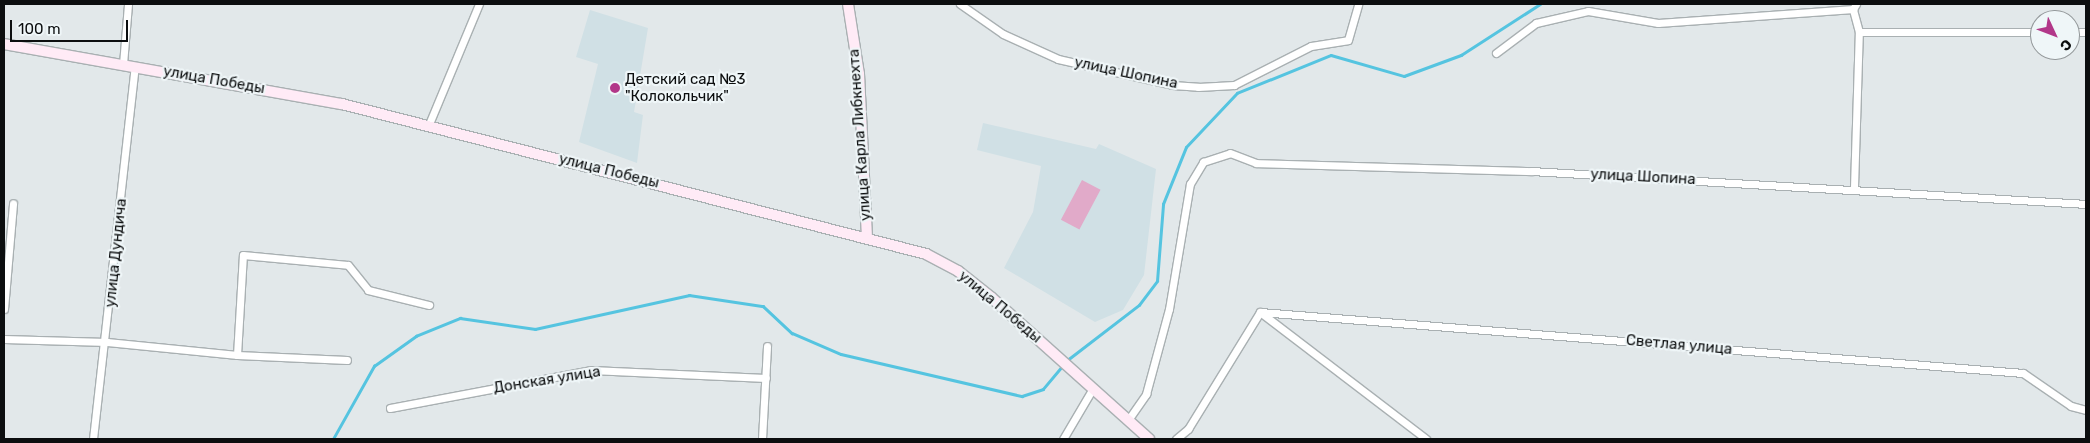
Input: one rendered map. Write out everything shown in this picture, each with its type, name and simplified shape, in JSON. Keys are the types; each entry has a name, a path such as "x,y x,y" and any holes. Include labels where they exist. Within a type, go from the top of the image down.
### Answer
{"street":[{"path":"123,64 128,4"},
{"path":"429,124 479,4"},
{"name":"улица Карла Либкнехта","path":"848,4 859,74 867,237"},
{"name":"улица Шопина","path":"960,4 1003,34 1058,59 1172,85 1198,87 1234,85 1311,46 1348,40 1358,4"},
{"path":"1496,53 1536,23 1588,11 1658,22 1854,6 1859,32 1854,187"},
{"path":"1859,32 2030,32"},
{"name":"улица Победы","path":"4,44 135,66 429,124 867,237 926,254 958,271 1074,371 1149,439"},
{"name":"улица Дундича","path":"93,439 107,342 135,66"},
{"name":"улица Шопина","path":"1128,420 1146,394 1169,309 1190,184 1203,162 1230,153 1256,163 1854,187 2086,204"},
{"path":"4,309 13,203"},
{"path":"237,355 243,256 348,265 368,290 429,304"},
{"path":"1176,439 1188,429 1260,312 1426,439"},
{"name":"Светлая улица","path":"1260,312 2023,373 2071,406 2086,410"},
{"path":"4,339 107,342 237,355 347,360"},
{"path":"762,439 767,346"},
{"name":"Донская улица","path":"390,408 591,370 766,378"},
{"path":"1063,439 1093,388"}],"shaded area":[{"name":"Детский сад №3 \"Колокольчик\"","path":"590,10 648,28 634,112 643,115 637,163 579,142 598,64 576,57"},
{"path":"983,123 1096,149 1099,144 1156,169 1144,275 1123,310 1095,322 1004,268 1033,212 1041,166 977,150"},
{"path":"1082,180 1101,190 1079,230 1061,220"}],"waterway":[{"path":"1066,361 1139,305 1157,281 1163,204 1186,147 1237,93 1331,55 1404,76 1461,55 1540,4"},
{"path":"333,439 374,366 416,336 460,318 535,329 689,295 763,306 792,333 841,354 1022,396 1043,389 1063,365"}],"place":[{"name":"Детский сад №3 \"Колокольчик\"","path":"615,88"}]}
